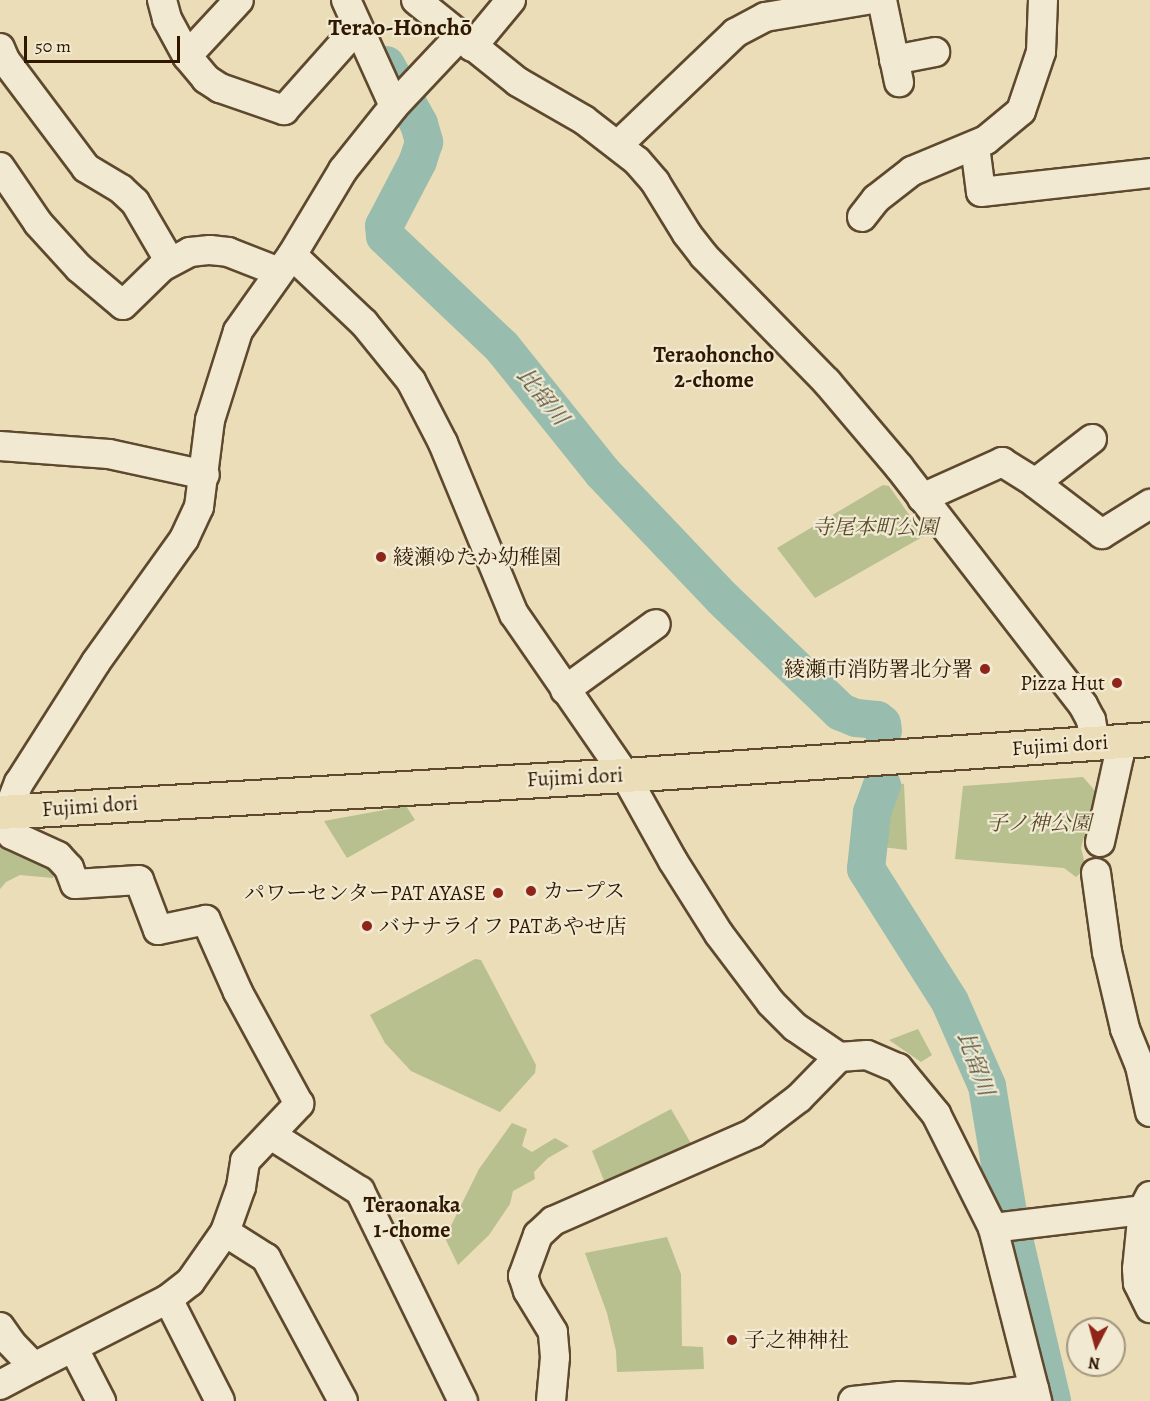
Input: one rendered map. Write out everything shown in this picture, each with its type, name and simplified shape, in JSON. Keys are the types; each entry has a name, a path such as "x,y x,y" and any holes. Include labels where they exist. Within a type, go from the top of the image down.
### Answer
{"main road":[{"name":"Fujimi dori","path":"4,812 625,775 1121,741"}],"street":[{"path":"162,0 167,19 187,56 206,79 220,88 284,110 358,27"},
{"path":"187,56 239,0"},
{"path":"346,0 358,27 400,99"},
{"path":"416,0 518,82 584,120 618,144 655,182 687,234 704,256 827,382 922,498 1083,705 1091,720 1121,741 1101,842"},
{"path":"0,1385 168,1299 190,1282 225,1232 241,1187 245,1161 299,1104 238,992 206,920 158,930 139,880 75,884 69,868 58,856 12,835 4,812 96,662 184,539 200,507 206,475 210,420 238,331 285,264 343,170 400,99 511,0"},
{"path":"618,144 735,33 765,17 867,0"},
{"path":"882,0 896,71 935,52"},
{"path":"862,217 876,199 912,171 986,140 1021,111 1041,52 1043,0"},
{"path":"0,48 4,60 86,168 121,189 135,202 170,262"},
{"path":"975,146 981,192 1150,173"},
{"path":"0,167 38,223 79,268 123,305 170,262 190,252 210,250 285,264 364,323 411,381 443,443 514,614 625,775 673,861 719,934 758,986 795,1027 839,1057 867,1055 898,1068 936,1114 1007,1226 1036,1395 970,1399 900,1396 852,1401"},
{"path":"1035,483 1092,439"},
{"path":"0,446 109,454 206,475"},
{"path":"922,498 1002,462 1035,483 1102,534 1150,504"},
{"path":"565,690 656,624"},
{"path":"1096,873 1107,952 1125,1029 1145,1068 1150,1112"},
{"path":"551,1401 555,1357 553,1332 528,1291 523,1276 538,1234 553,1221 753,1133 799,1098 839,1057"},
{"path":"271,1135 360,1191 464,1401"},
{"path":"1007,1226 1147,1203 1138,1283 1150,1308"},
{"path":"225,1232 266,1258 343,1401"},
{"path":"168,1299 220,1401"},
{"path":"0,1327 11,1343 34,1366"},
{"path":"74,1348 100,1401"}],"green space":[{"name":"寺尾本町公園","path":"883,485 889,486 924,536 815,598 777,548"},
{"name":"子ノ神公園","path":"1083,777 1096,792 1081,848 1086,868 1076,877 1064,868 955,859 963,786"},
{"path":"883,781 904,784 907,850 874,846"},
{"path":"406,806 415,820 347,858 324,821"},
{"path":"0,848 54,871 53,878 20,875 6,882 0,889"},
{"path":"475,959 481,960 536,1065 535,1073 500,1112 411,1071 385,1043 370,1015"},
{"path":"918,1029 932,1055 921,1062 889,1040"},
{"path":"671,1109 693,1147 605,1183 592,1151"},
{"path":"512,1123 527,1129 522,1146 532,1152 555,1138 569,1146 548,1158 534,1172 535,1179 513,1191 510,1204 489,1235 458,1265 445,1238 479,1169"},
{"path":"667,1237 681,1274 682,1346 703,1347 704,1369 617,1372 616,1351 607,1313 585,1253"}],"waterway":[{"name":"比留川","path":"386,65 419,124 424,142 418,161 384,226 385,236 502,347 603,473 723,599 841,712 856,718 877,720 882,724 883,731"},
{"name":"比留川","path":"882,785 872,812 866,869 950,1002 987,1086 1008,1213 1052,1401"}],"place":[{"name":"綾瀬ゆたか幼稚園","path":"381,557"},
{"name":"綾瀬市消防署北分署","path":"985,669"},
{"name":"Pizza Hut","path":"1117,683"},
{"name":"カープス","path":"531,891"},
{"name":"パワーセンターPAT AYASE","path":"498,893"},
{"name":"バナナライフ PATあやせ店","path":"367,926"},
{"name":"子之神神社","path":"732,1340"}],"district":[{"name":"Terao-Honchō","path":"400,28"},
{"name":"Teraohoncho 2-chome","path":"714,368"},
{"name":"Teraonaka 1-chome","path":"412,1218"}]}
